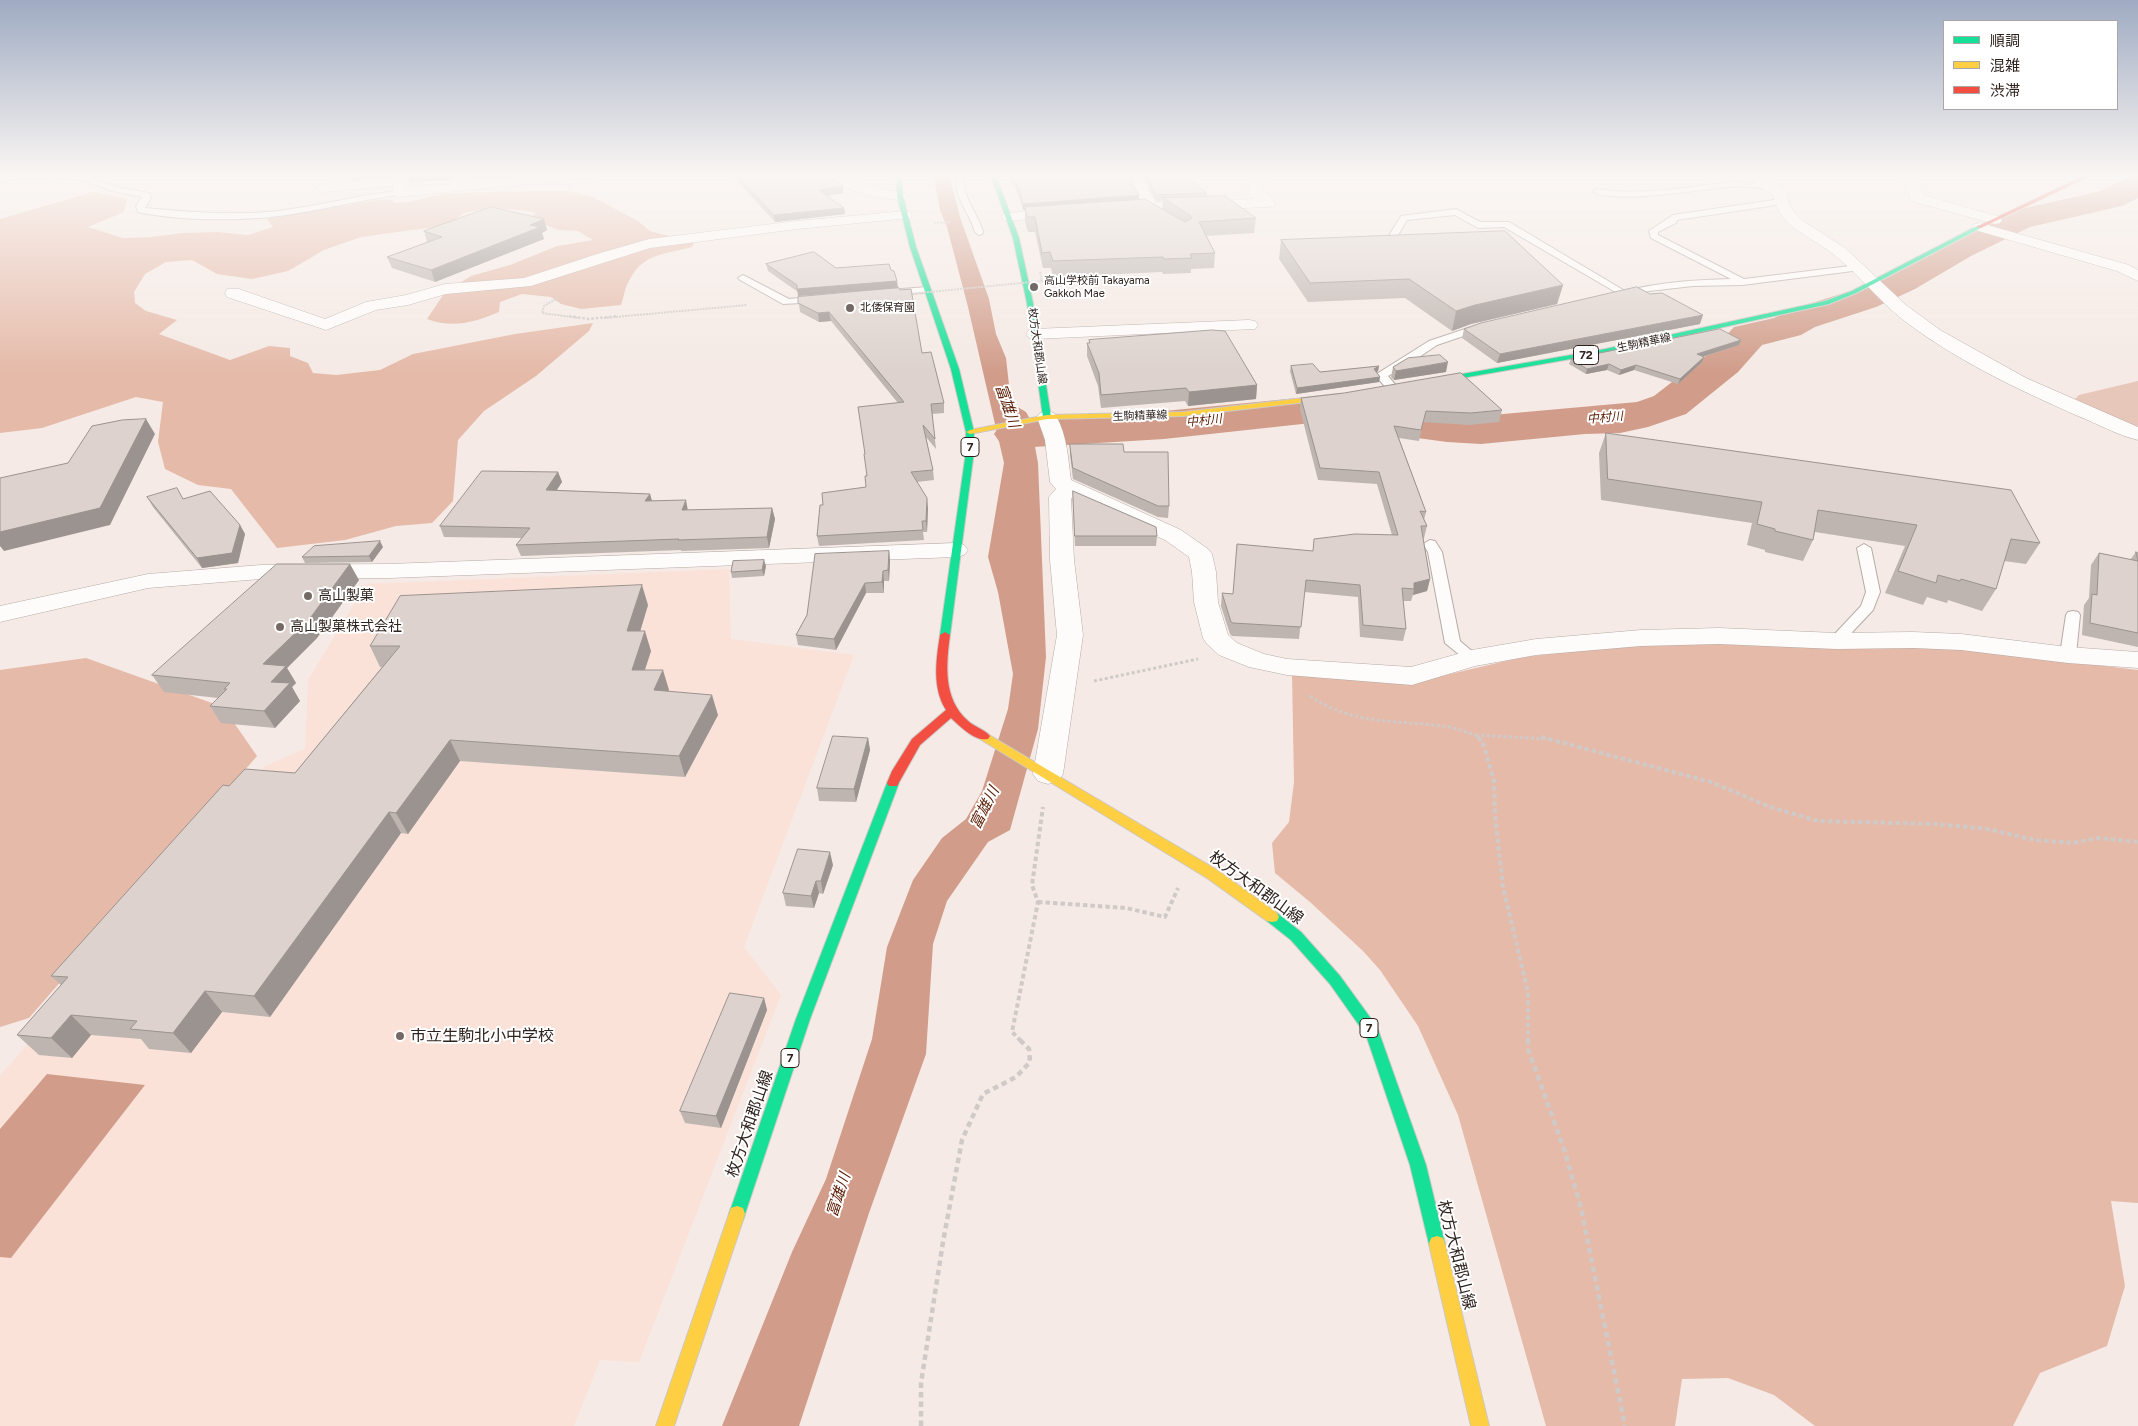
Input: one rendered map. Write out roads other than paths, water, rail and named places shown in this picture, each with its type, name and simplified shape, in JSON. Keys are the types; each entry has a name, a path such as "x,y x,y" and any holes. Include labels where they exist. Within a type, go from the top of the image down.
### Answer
{"main road":[{"name":"枚方大和郡山線","path":"911,240 955,369 970,432 969,460 941,661 941,686 952,711 964,724 1190,861 1260,907 1296,936 1335,980 1372,1032 1418,1165 1480,1426"},
{"name":"枚方大和郡山線","path":"1015,240 1035,334 1041,418"},
{"name":"生駒精華線","path":"1418,384 1569,358 1881,292 1961,240"},
{"name":"生駒精華線","path":"1041,418 1183,414 1352,394"},
{"name":"7","path":"970,432 1041,418"},
{"name":"枚方大和郡山線","path":"665,1426 803,1019 898,771 916,742 952,711"}],"street":[{"path":"233,294 326,325 372,306 408,300 445,288 524,283 649,244 686,240"},
{"path":"1821,240 1839,250 1881,292 1938,336 1985,364 2138,434"},
{"path":"2024,240 2123,268 2138,276"},
{"path":"1035,334 1249,325"},
{"path":"1041,418 1055,440 1061,482 1068,488 1173,535 1200,554 1204,572 1206,602 1216,638 1228,649 1286,668 1412,676 1472,658 1536,647 1640,638 1718,636 1836,641 1913,640 1961,642 2068,655 2138,660"},
{"path":"1048,774 1070,635 1062,560 1060,497 1068,488"},
{"path":"0,614 148,581 261,572 389,571 956,550"}],"lane":[{"path":"1374,246 1388,245 1391,240"},
{"path":"1532,240 1624,294"},
{"path":"1661,240 1742,282"},
{"path":"1605,298 1648,288 1693,282 1742,282 1858,268"},
{"path":"743,278 787,302 834,298"},
{"path":"881,294 928,290"},
{"path":"1391,388 1381,375 1402,364 1433,343 1493,323"},
{"path":"1430,544 1435,552 1453,643 1472,658"},
{"path":"1836,641 1868,607 1873,592 1864,548"},
{"path":"2068,655 2073,615"}],"water":[{"name":"富雄川","path":"950,240 968,240 989,299 996,334 1006,358 1011,403 1026,412 1034,426 1033,436 1038,463 1046,657 1038,729 1010,830 988,842 947,901 933,944 926,1054 869,1213 799,1426 722,1426 792,1252 826,1179 872,1039 887,947 913,880 942,838 966,819 982,791 1008,709 1013,674 998,592 988,557 1004,463"},
{"path":"47,1074 145,1085 11,1258 0,1257 0,1129"}],"waterway":[{"name":"中村川","path":"1017,434 1164,425 1339,407 1395,421 1447,428 1481,430 1585,420 1620,419 1648,414 1670,405 1723,363 1748,336 1787,327 1801,319 1863,299 1902,281 1978,240"}],"place":[{"name":"高山学校前 Takayama Gakkoh Mae","path":"1034,287"},
{"name":"北倭保育園","path":"850,308"},
{"name":"高山製菓","path":"308,596"},
{"name":"高山製菓株式会社","path":"280,627"},
{"name":"市立生駒北小中学校","path":"400,1036"}]}
